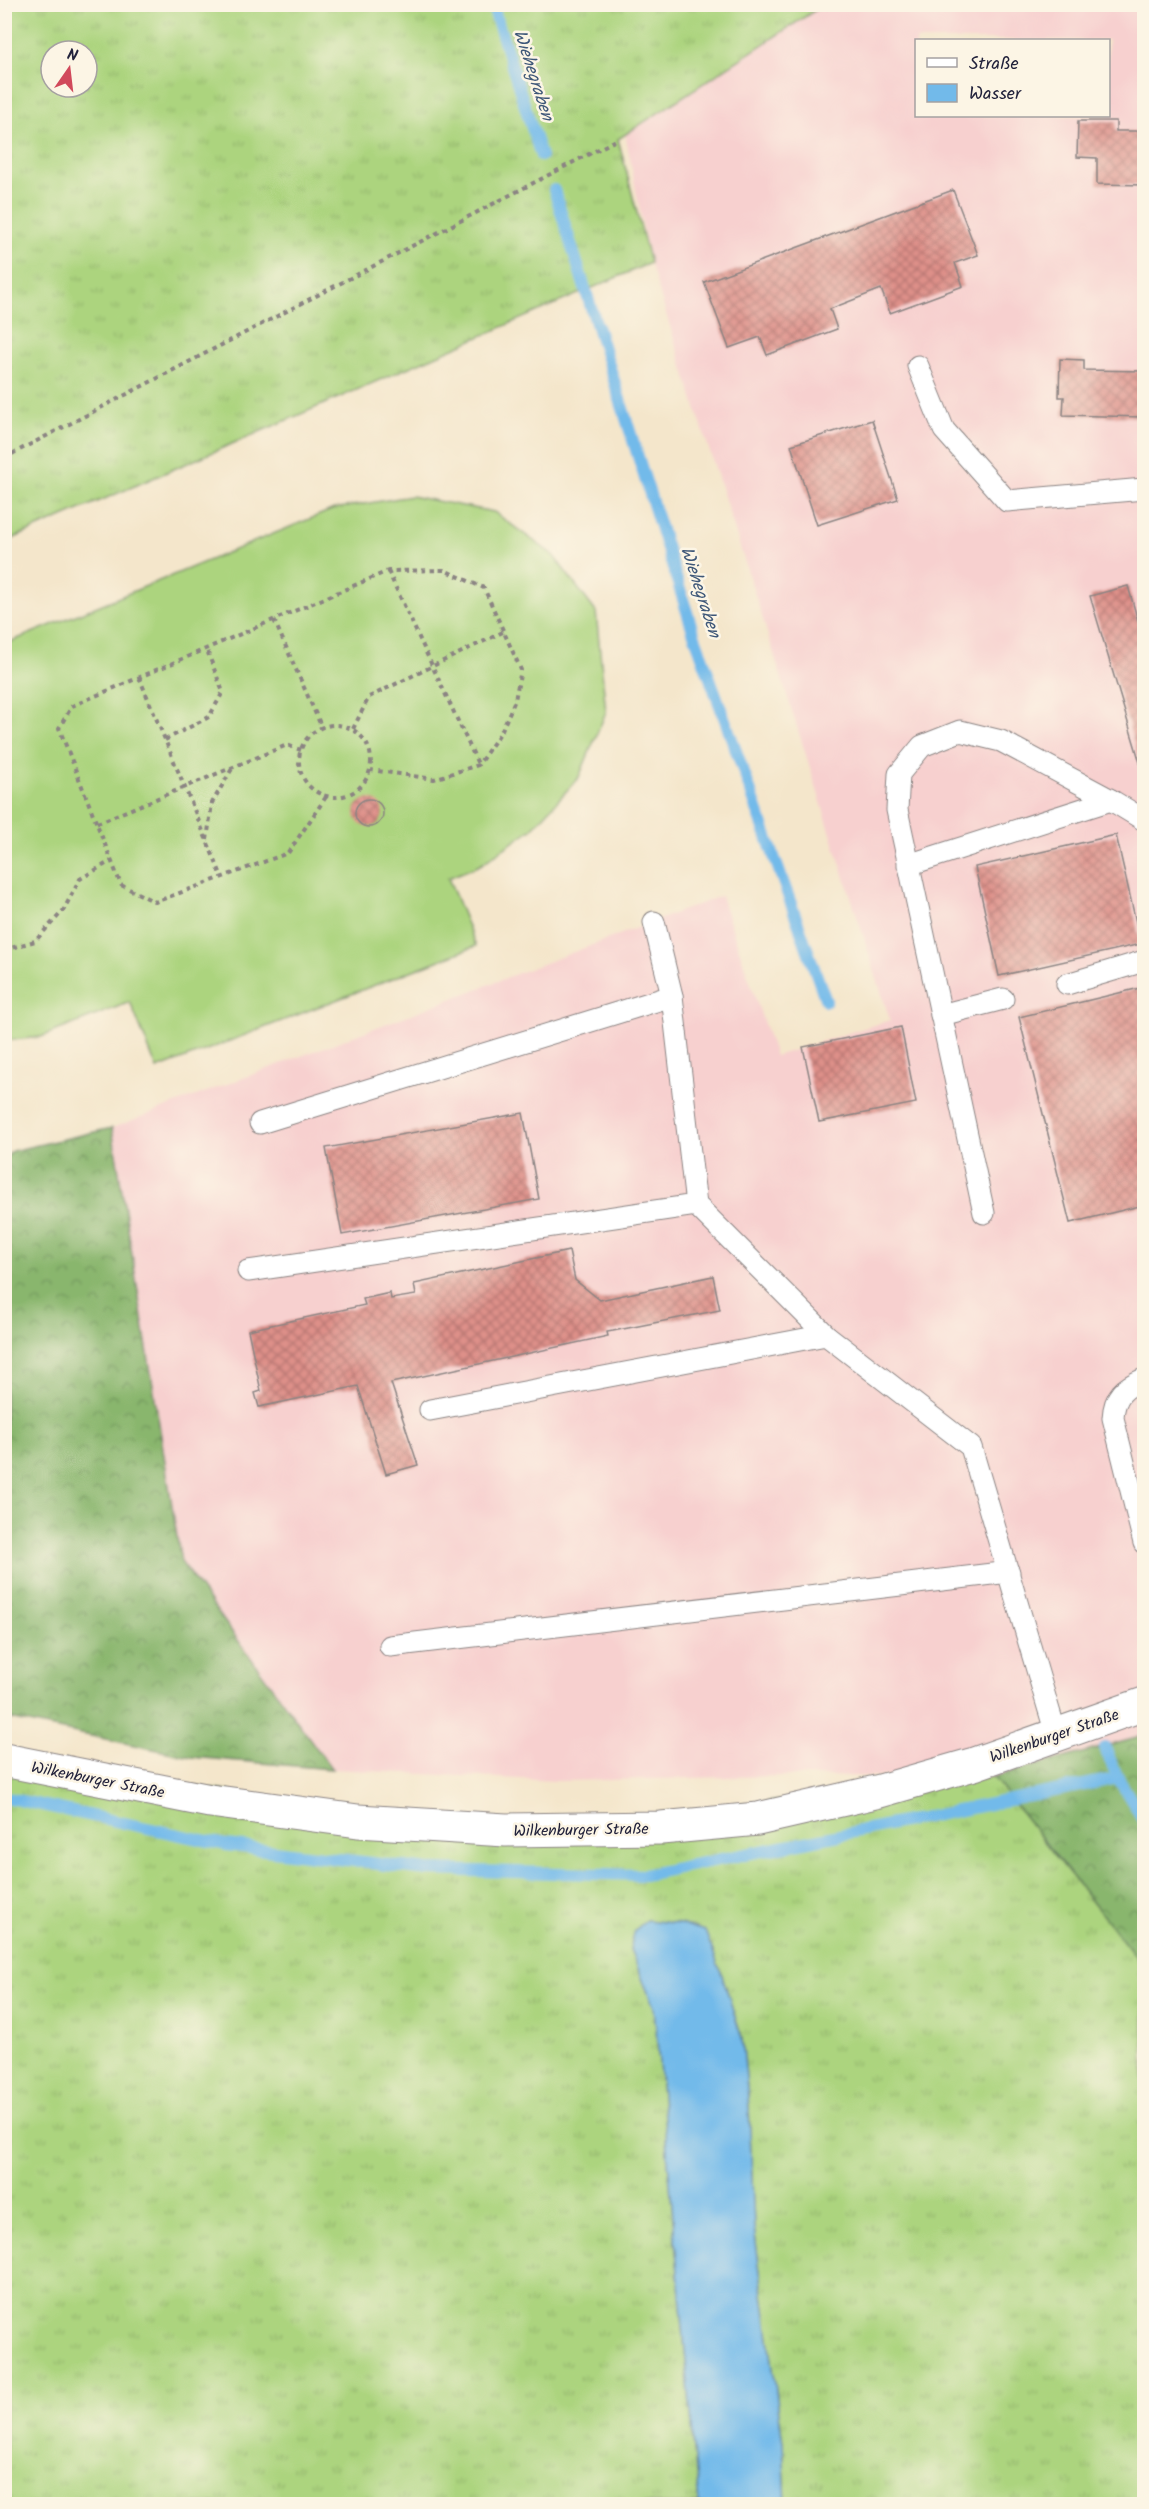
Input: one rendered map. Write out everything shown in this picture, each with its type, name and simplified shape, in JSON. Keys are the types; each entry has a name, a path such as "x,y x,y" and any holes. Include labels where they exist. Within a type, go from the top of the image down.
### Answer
{"main road":[{"name":"Wilkenburger Straße","path":"4,1760 210,1801 358,1821 506,1830 661,1828 758,1819 880,1791 975,1764 1144,1704"}],"lane":[{"path":"918,366 944,430 1007,501 1144,489"},
{"path":"984,1213 897,810 899,774 922,746 960,731 1001,741 1112,800 1144,820"},
{"path":"909,865 1112,800"},
{"path":"654,922 672,996 696,1205 826,1335 971,1447 1056,1734"},
{"path":"1067,984 1144,961"},
{"path":"260,1123 672,996"},
{"path":"941,1015 1003,999"},
{"path":"248,1271 696,1205"},
{"path":"430,1410 826,1335"},
{"path":"1144,1379 1131,1384 1119,1394 1113,1407 1113,1418 1144,1543"},
{"path":"390,1646 1009,1572"}],"path":[{"path":"4,458 618,139"},
{"path":"326,797 288,853 155,902 121,885 58,728 72,706 388,571 444,570 484,588 521,670 515,700 501,732 478,765 434,779 370,770"},
{"path":"388,571 478,765"},
{"path":"274,620 322,728"},
{"path":"353,729 369,697 505,632"},
{"path":"165,740 209,717 223,692 206,648"},
{"path":"139,677 222,878"},
{"path":"328,725 341,725 353,729 369,745 372,758 365,782 351,794 339,797 326,797 314,791 305,783 300,771 298,758 304,741 312,732 328,725"},
{"path":"97,824 287,745 301,750"},
{"path":"206,841 212,803 233,766"},
{"path":"4,950 35,941 63,911 80,879 111,861"}],"shaded area":[{"path":"822,5 1144,5 1144,1736 993,1777 781,1776 557,1781 332,1769 181,1562 112,1128 721,896 775,1056 890,1020 650,263 625,133"}],"green space":[{"path":"5,4 823,4 618,139 650,263 5,542"},
{"path":"411,496 494,512 553,555 596,612 606,712 579,777 532,829 480,865 448,878 476,946 157,1069 130,1002 41,1037 5,1041 5,644 334,509"},
{"path":"112,1128 181,1562 332,1769 191,1757 5,1718 5,1159 12,1151"},
{"path":"1144,1736 1144,1967 993,1777"},
{"path":"5,1760 506,1830 993,1777 1144,1967 1144,2504 786,2504 783,2443 754,2227 749,2107 742,2039 722,1975 705,1931 680,1924 647,1920 630,1949 654,2007 699,2504 5,2504"}],"water":[{"path":"647,1920 680,1924 705,1931 722,1975 742,2039 749,2107 754,2227 783,2443 786,2504 699,2504 654,2007 630,1949 635,1930"}],"building":[{"path":"1078,121 1116,121 1116,131 1144,131 1144,185 1097,184 1097,158 1077,157"},
{"path":"953,190 978,255 955,263 963,286 890,313 881,289 830,309 837,329 767,355 760,337 729,348 704,282"},
{"path":"1060,359 1084,360 1084,370 1144,371 1144,417 1063,415 1064,397 1059,397"},
{"path":"872,420 898,499 817,525 791,445"},
{"path":"1128,586 1144,642 1144,776 1090,596"},
{"path":"369,799 379,803 383,813 379,823 369,827 359,823 355,813 359,803"},
{"path":"1116,835 1141,944 999,976 975,867"},
{"path":"1144,987 1144,1205 1070,1223 1019,1017"},
{"path":"901,1027 916,1103 819,1122 803,1047"},
{"path":"523,1113 539,1199 342,1235 326,1148"},
{"path":"569,1251 575,1280 600,1300 713,1276 720,1310 607,1332 608,1336 391,1383 418,1465 386,1474 358,1386 259,1407 255,1393 261,1391 248,1330 365,1305 363,1299 390,1293 391,1299 416,1295 414,1284"}],"waterway":[{"name":"Wiehegraben","path":"492,4 541,156"},
{"name":"Wiehegraben","path":"554,190 693,631 826,1001"},
{"path":"1105,1748 1118,1778 1144,1821"},
{"path":"4,1797 226,1845 427,1870 644,1875 1118,1778"}]}
